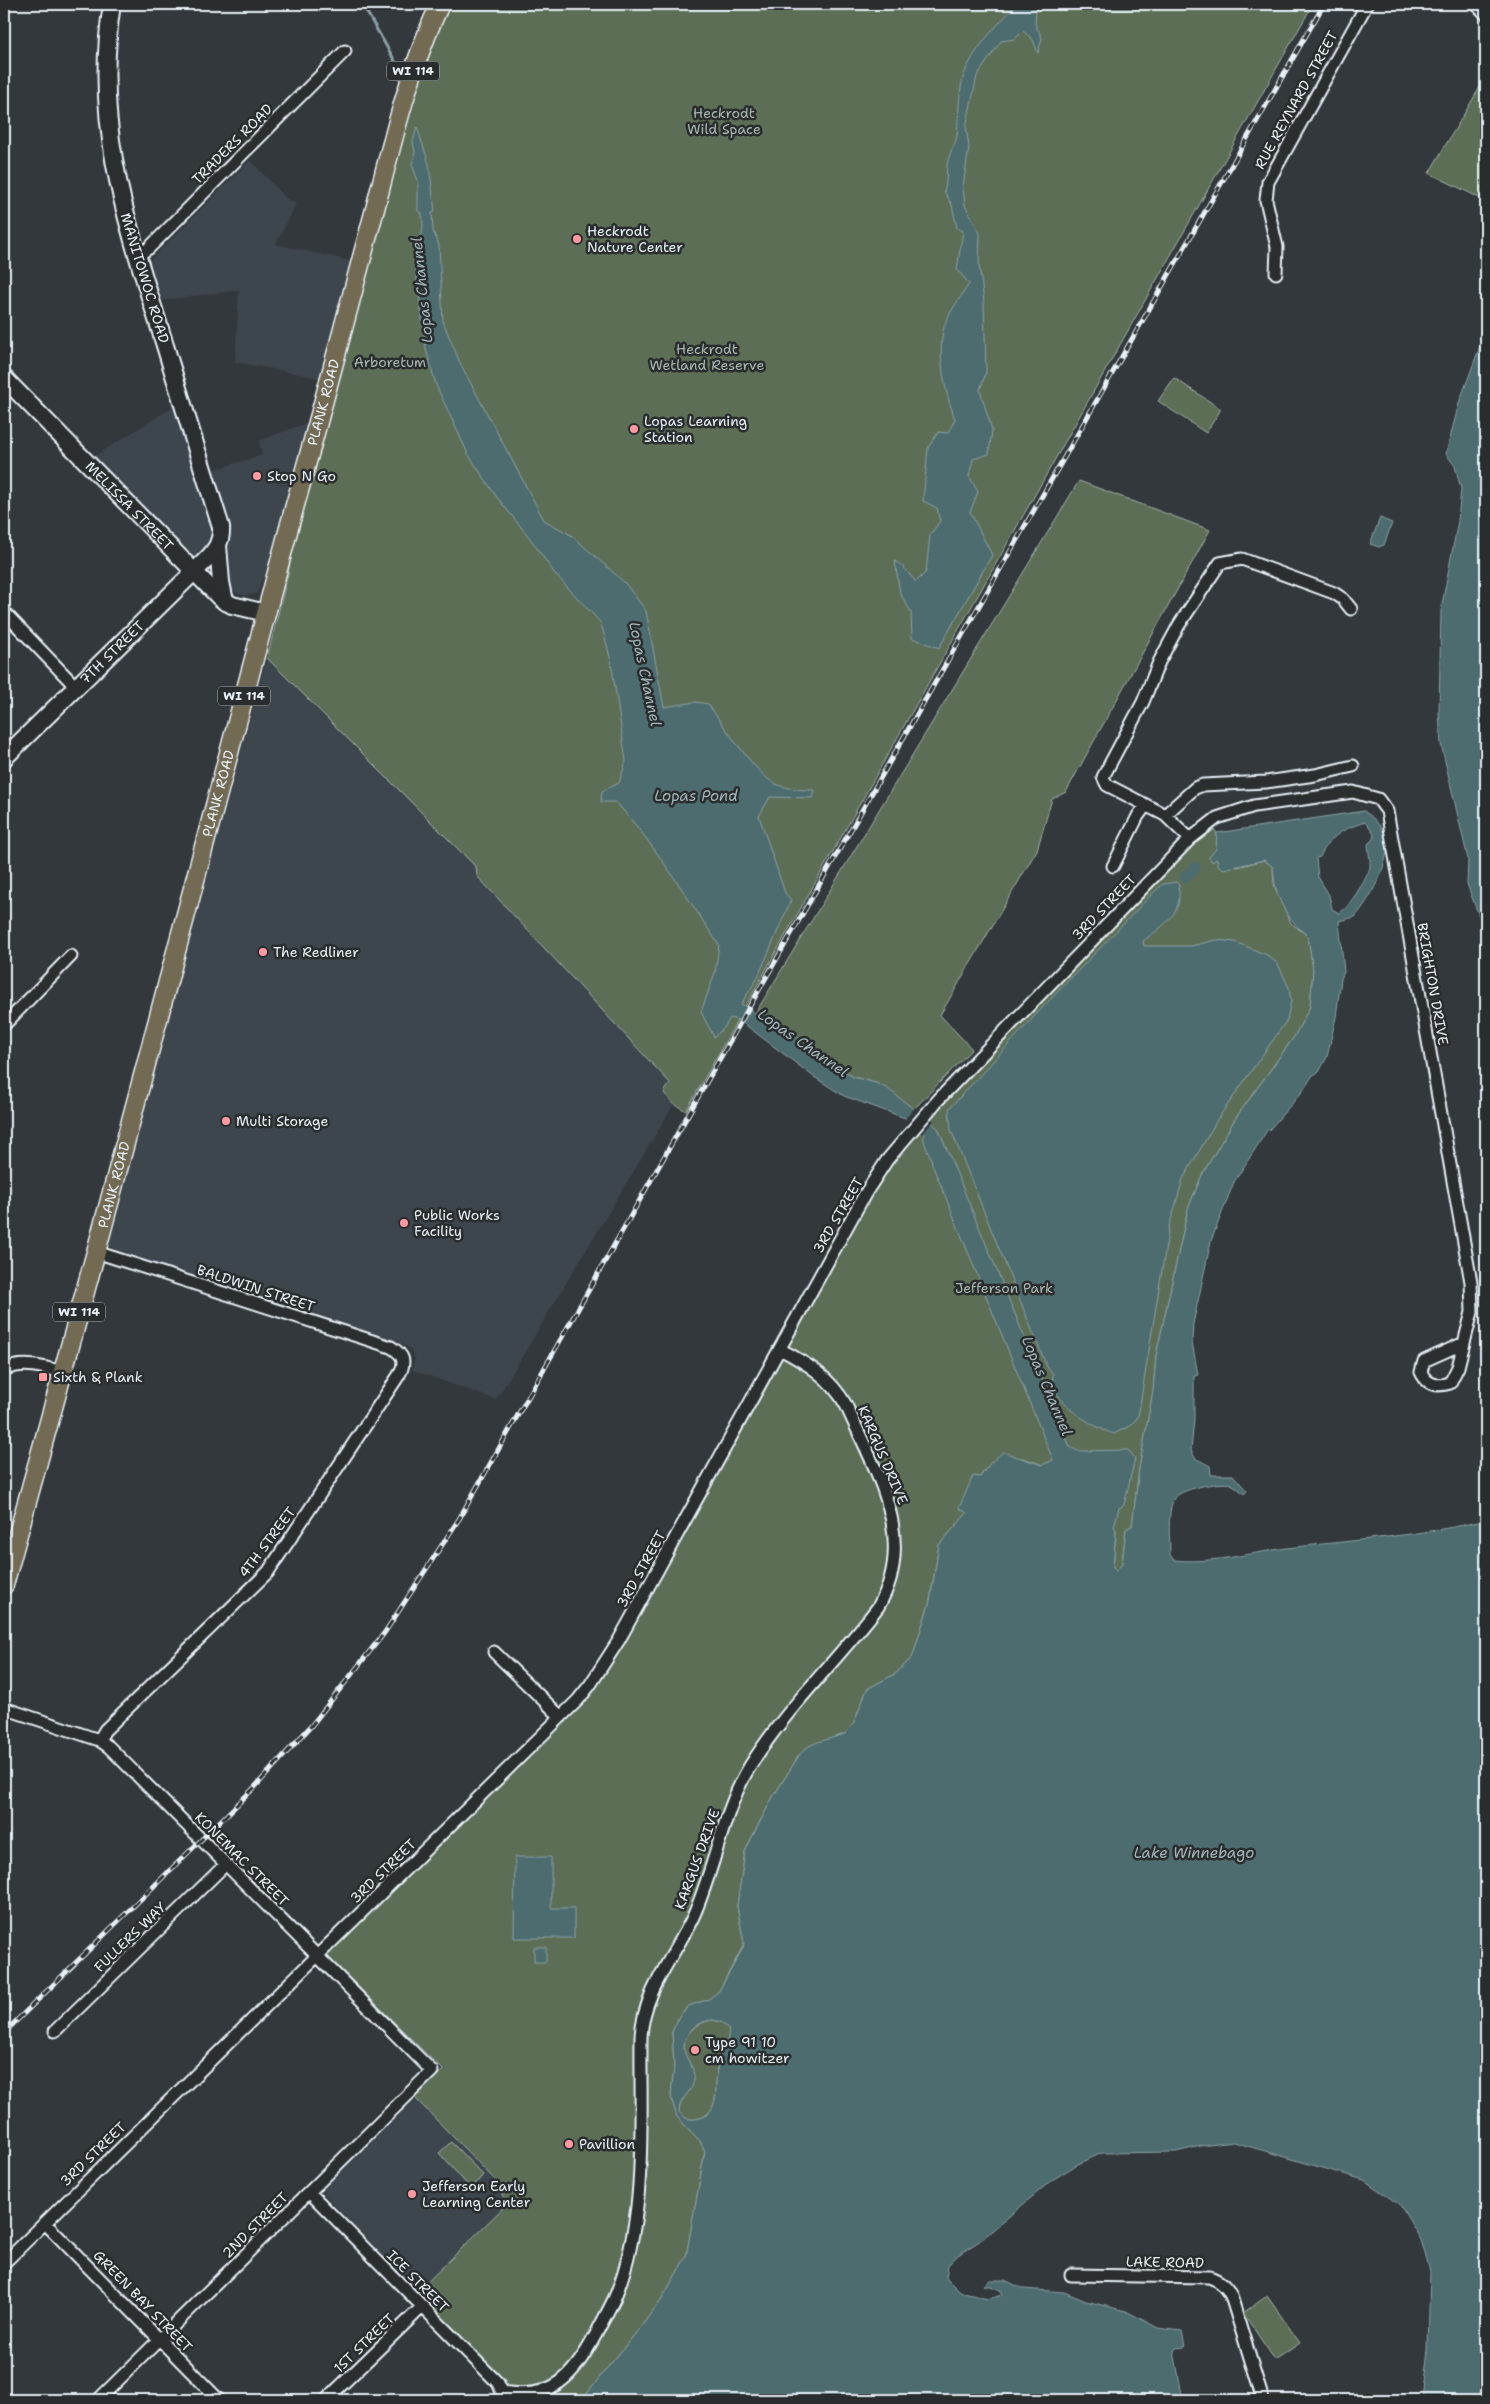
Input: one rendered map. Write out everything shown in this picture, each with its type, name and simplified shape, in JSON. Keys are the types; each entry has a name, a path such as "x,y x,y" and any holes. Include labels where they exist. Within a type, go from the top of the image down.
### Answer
{"main road":[{"name":"PLANK ROAD","path":"4,1585 96,1252 398,120 421,46 440,4"}],"street":[{"name":"MANITOWOC ROAD","path":"112,4 106,48 107,118 120,198 221,527 221,537 218,546 225,602"},
{"name":"RUE REYNARD STREET","path":"1276,273 1277,247 1266,200 1268,182 1367,4"},
{"path":"1476,4 1486,14"},
{"name":"TRADERS ROAD","path":"137,256 149,248 345,51"},
{"name":"MELISSA STREET","path":"4,378 225,602 266,613"},
{"name":"7TH STREET","path":"4,758 218,546"},
{"path":"1190,839 1165,815 1107,785 1102,777 1142,702 1158,662 1220,563 1242,559 1334,593 1343,599 1351,609"},
{"path":"4,612 76,686"},
{"path":"1165,815 1190,793 1203,785 1266,782 1315,775 1353,766"},
{"name":"BRIGHTON DRIVE","path":"1215,819 1254,806 1353,792 1378,799 1387,811 1471,1282 1472,1312 1464,1343"},
{"path":"1113,866 1138,816 1146,805"},
{"name":"3RD STREET","path":"4,2263 561,1717 590,1685 619,1640 865,1194 887,1160 926,1114 1190,839 1215,819"},
{"path":"4,1025 71,956"},
{"name":"BALDWIN STREET","path":"96,1252 391,1347 403,1358"},
{"name":"KARGUS DRIVE","path":"500,2396 545,2390 567,2378 588,2350 614,2297 630,2243 638,2188 641,2037 648,1999 692,1918 732,1807 750,1766 794,1707 878,1606 887,1592 893,1574 896,1542 892,1517 846,1405 837,1389 816,1369 780,1350"},
{"name":"4TH STREET","path":"99,1740 105,1730 268,1572 399,1375 403,1367 403,1358"},
{"path":"4,1370 10,1366 30,1366 63,1372"},
{"path":"494,1652 561,1717"},
{"name":"KONEMAC STREET","path":"4,1708 99,1740 109,1747 318,1955 432,2072"},
{"name":"FULLERS WAY","path":"55,2031 226,1864"},
{"name":"2ND STREET","path":"98,2400 432,2072"},
{"name":"ICE STREET","path":"309,2192 498,2384 500,2396"},
{"name":"GREEN BAY STREET","path":"45,2222 219,2400"},
{"name":"LAKE ROAD","path":"1071,2274 1208,2277 1224,2284 1231,2296 1263,2400"},
{"name":"1ST STREET","path":"326,2400 422,2307"}],"shaded area":[{"path":"250,160 286,198 296,204 276,244 355,262 324,379 235,362 239,290 158,301 148,269 151,259"},
{"path":"176,405 210,471 262,455 259,441 311,421 271,563 256,594 245,596 229,588 188,552 93,457"},
{"path":"267,658 476,867 477,876 670,1083 664,1093 674,1104 496,1400 412,1370 415,1359 411,1350 399,1342 119,1254 109,1245 106,1237"},
{"name":"Jefferson Early Learning Center","path":"415,2098 501,2186 500,2190 508,2203 417,2292 322,2192 324,2186"}],"green space":[{"name":"Heckrodt Wetland Reserve","path":"449,4 1313,4 686,1111 674,1104 664,1093 670,1083 477,876 476,867 267,658 288,574 297,527 401,136 423,67"},
{"path":"1486,77 1486,201 1429,173"},
{"path":"1174,378 1221,409 1206,433 1158,401"},
{"path":"1079,481 1210,530 1066,792 1052,799 1037,850 940,1015 972,1049 914,1109 876,1083 853,1077 761,1012 756,1012"},
{"name":"Jefferson Park","path":"1211,826 1217,833 1217,859 1238,867 1264,860 1273,867 1274,885 1291,923 1308,936 1313,970 1310,1007 1294,1037 1235,1119 1202,1175 1188,1209 1156,1356 1153,1391 1139,1469 1132,1526 1126,1529 1122,1564 1116,1571 1113,1568 1116,1530 1049,1464 1043,1465 1023,1458 983,1471 967,1513 939,1545 930,1601 912,1658 895,1674 867,1689 854,1723 845,1734 809,1746 800,1754 773,1797 745,1852 737,1906 744,1943 742,1948 719,1991 709,1999 689,2006 684,2010 672,2032 674,2067 671,2095 677,2117 700,2141 705,2151 686,2257 661,2300 581,2400 505,2400 508,2396 505,2382 417,2292 508,2203 502,2196 501,2186 415,2098 443,2070 324,1953 607,1667 746,1421 867,1199 914,1127 1194,840"},
{"path":"713,2020 721,2022 729,2028 727,2042 718,2064 714,2105 704,2116 688,2119 679,2112 680,2104 687,2091 691,2071 685,2054 685,2041 687,2035 695,2027 701,2023"},
{"path":"451,2142 483,2175 471,2189 439,2153"},
{"path":"1267,2296 1300,2343 1275,2360 1243,2313"}],"water":[{"path":"1017,4 1042,4 1036,9 1035,24 1042,38 1038,53 1033,40 1023,31 1015,39 1001,41 977,76 966,127 969,147 963,187 965,205 980,233 979,264 984,302 986,372 980,390 992,430 989,454 973,459 969,476 978,492 970,512 992,555 939,648 912,638 911,612 900,593 895,561 916,582 926,572 930,535 940,521 937,508 923,501 928,448 938,432 948,433 955,419 943,372 941,347 942,335 949,315 969,284 957,269 963,231 957,228 952,205 944,191 948,161 957,136 961,85 972,58 993,29"},
{"name":"Lake Winnebago","path":"417,127 429,164 435,212 432,213 433,231 439,245 443,322 461,365 544,520 571,535 625,583 646,611 664,707 696,702 708,704 740,748 768,779 785,787 814,790 812,798 770,797 759,816 785,893 791,900 757,979 741,1004 755,1013 761,1011 853,1077 876,1083 888,1089 938,1128 1070,1447 1078,1451 1128,1450 1135,1458 1124,1505 1119,1508 1114,1527 1116,1530 1113,1567 1116,1571 1122,1564 1126,1529 1132,1526 1139,1469 1153,1391 1156,1356 1188,1209 1202,1175 1235,1119 1294,1037 1310,1007 1313,970 1308,936 1287,914 1276,888 1273,867 1264,860 1223,869 1218,865 1217,859 1212,862 1209,857 1216,849 1217,833 1364,811 1375,820 1386,837 1387,851 1385,861 1367,901 1355,917 1339,921 1344,972 1341,979 1336,1017 1327,1057 1319,1072 1313,1075 1302,1092 1268,1129 1234,1182 1211,1241 1193,1324 1192,1342 1198,1375 1194,1376 1194,1420 1191,1450 1195,1458 1210,1466 1211,1475 1233,1475 1247,1491 1244,1494 1231,1484 1226,1483 1190,1489 1176,1496 1170,1513 1170,1555 1174,1560 1202,1561 1287,1548 1412,1534 1486,1520 1486,2400 1422,2400 1428,2349 1430,2271 1421,2240 1400,2205 1364,2180 1234,2142 1201,2146 1176,2152 1102,2153 1078,2164 1052,2180 981,2240 958,2255 948,2265 946,2278 960,2292 988,2299 1002,2295 1002,2291 991,2286 983,2286 990,2280 1005,2280 1023,2289 1064,2292 1086,2301 1126,2311 1158,2328 1182,2331 1185,2347 1176,2348 1174,2351 1183,2400 581,2400 661,2300 686,2257 705,2151 700,2141 677,2117 673,2104 671,2095 674,2067 672,2032 679,2016 689,2006 709,1999 719,1991 743,1948 744,1943 737,1906 745,1852 750,1841 773,1797 800,1754 809,1746 818,1742 845,1734 854,1723 867,1689 895,1674 912,1658 930,1601 939,1545 967,1513 959,1508 973,1476 980,1477 991,1462 1003,1452 1042,1465 1053,1460 932,1164 924,1142 924,1134 905,1118 844,1096 814,1077 739,1020 730,1018 724,1028 714,1037 701,1012 715,973 719,945 670,871 630,818 616,802 601,802 602,791 619,783 626,761 611,661 601,623 555,574 529,537 496,496 468,454 436,385 426,349 416,271 423,226 422,213 418,211 418,181 412,164 415,152 413,142","holes":["1365,822 1374,834 1373,839 1368,844 1370,867 1366,878 1357,892 1347,906 1339,913 1332,909 1329,895 1318,877 1316,858 1320,857 1328,844 1338,834 1350,827","713,2020 721,2022 728,2028 729,2033 718,2064 714,2105 704,2116 688,2119 679,2112 681,2103 691,2089 694,2080 694,2074 686,2056 684,2044 686,2037 694,2027"]},
{"path":"1486,330 1486,947 1481,921 1467,884 1468,859 1441,744 1439,712 1441,610 1458,521 1461,489 1455,466 1446,454 1459,403"},
{"path":"1380,518 1392,523 1384,545 1379,547 1370,544"},
{"path":"1176,882 1180,886 1178,887 1178,905 1170,919 1143,941 1144,946 1191,946 1216,940 1235,942 1267,955 1278,964 1289,988 1291,1001 1287,1020 1217,1120 1183,1179 1169,1227 1138,1417 1131,1425 1114,1434 1095,1426 1074,1412 1057,1394 1053,1384 1053,1374 1047,1367 951,1130 949,1109 1044,1006 1154,892 1163,884"},
{"path":"515,1857 551,1857 551,1908 574,1908 574,1938 514,1938"},
{"path":"534,1947 546,1947 546,1962 534,1962"}],"pier":[{"path":"915,1107 934,1121 922,1134 905,1119"}],"waterway":[{"name":"Lopas Channel","path":"362,4 395,61"},
{"path":"1185,877 1195,868"}],"railway":[{"path":"4,2033 254,1788 311,1726 385,1632 459,1519 740,1023 1324,4"}],"place":[{"name":"Heckrodt Nature Center","path":"577,239"},
{"name":"Lopas Learning Station","path":"634,429"},
{"name":"Stop N Go","path":"257,476"},
{"name":"The Redliner","path":"263,952"},
{"name":"Multi Storage","path":"226,1121"},
{"name":"Public Works Facility","path":"404,1223"},
{"name":"Sixth & Plank","path":"43,1377"},
{"name":"Type 91 10 cm howitzer","path":"695,2050"},
{"name":"Pavillion","path":"569,2144"},
{"name":"Jefferson Early Learning Center","path":"412,2194"}],"park label":[{"name":"Heckrodt Wild Space","path":"724,122"},
{"name":"Arboretum","path":"390,362"}],"water label":[{"name":"Lopas Pond","path":"696,796"}]}
